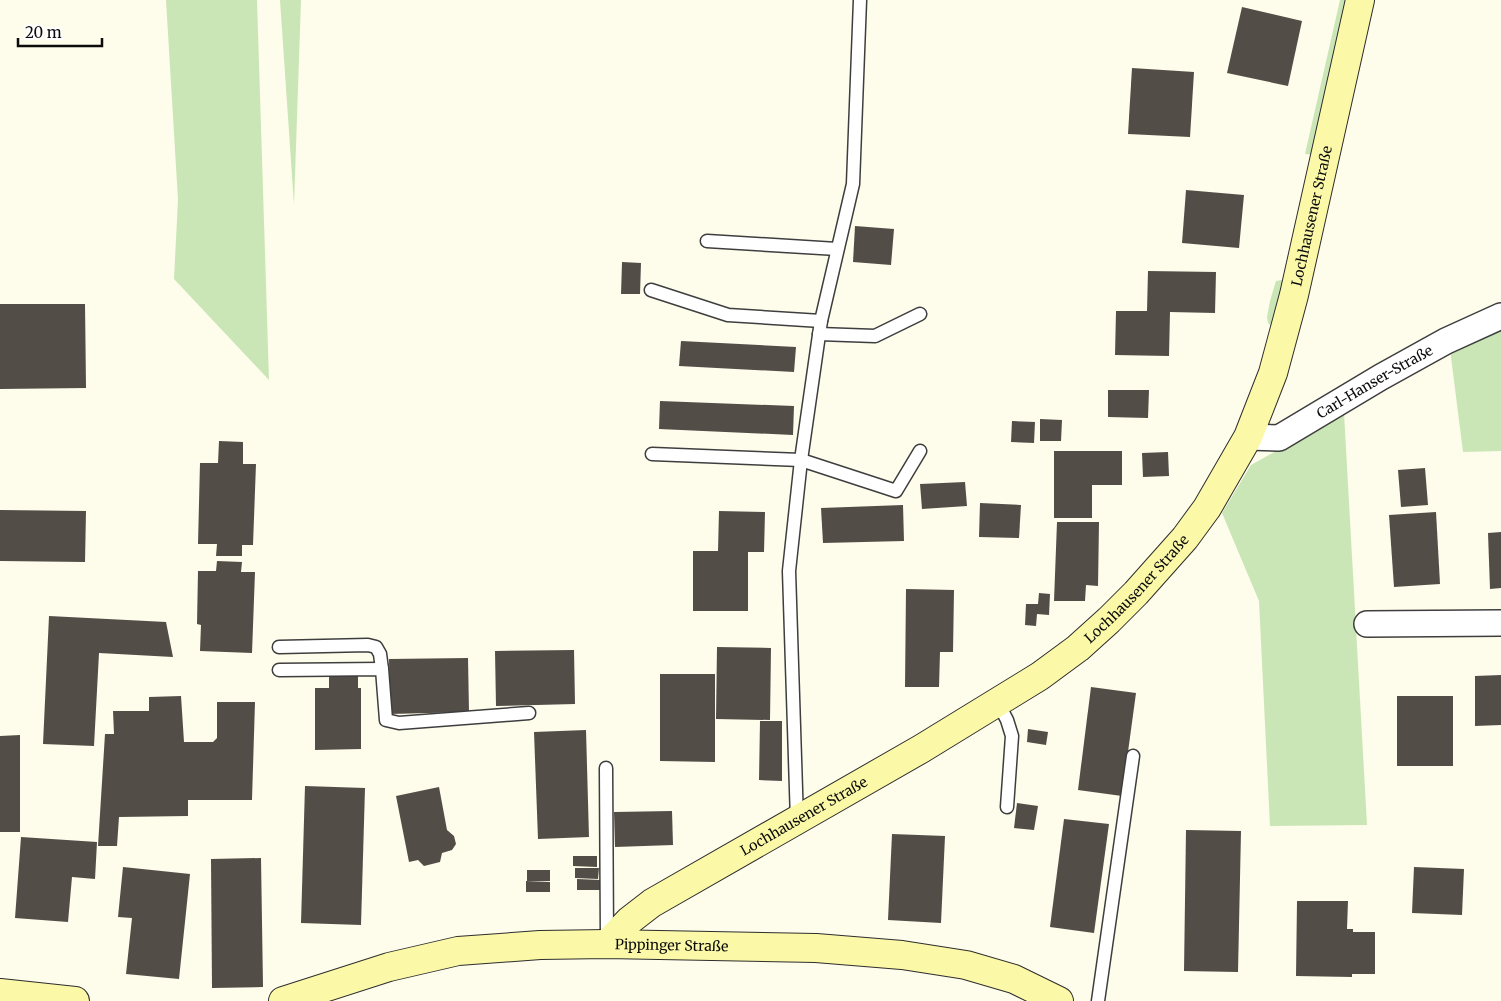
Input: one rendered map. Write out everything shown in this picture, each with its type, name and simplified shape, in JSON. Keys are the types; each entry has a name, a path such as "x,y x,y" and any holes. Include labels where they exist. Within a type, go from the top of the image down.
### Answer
{"street":[{"name":"Lochhausener Straße","path":"607,944 630,920 652,903 797,821 998,703 1040,676 1078,648 1136,593 1184,538 1207,508 1248,437 1273,373 1294,294 1360,0"},
{"name":"Carl-Hanser-Straße","path":"1248,437 1279,438 1430,350 1501,316"},
{"path":"1368,624 1501,623"},
{"name":"Pippinger Straße","path":"283,1001 389,966 458,951 540,944 816,948 902,955 966,965 1004,976 1060,1001"},
{"path":"0,993 48,1000 75,1001"}],"lane":[{"path":"797,821 789,571 801,460 818,334 852,184 860,0"},
{"path":"707,241 838,249"},
{"path":"651,290 728,315 821,321"},
{"path":"818,334 875,336 920,314"},
{"path":"652,454 801,460 896,491 920,451"},
{"path":"279,647 368,645 376,647 380,654 386,720 399,723 529,714"},
{"path":"279,670 382,669"},
{"path":"998,703 1007,720 1012,736 1007,807"},
{"path":"1098,1001 1134,756"},
{"path":"606,768 607,944"}],"green space":[{"path":"166,0 257,0 269,380 174,279 178,200"},
{"path":"280,0 301,0 294,205"},
{"path":"1340,0 1350,0 1316,155 1305,154"},
{"path":"1276,281 1286,281 1276,330 1268,323 1267,317"},
{"path":"1501,327 1501,451 1463,452 1450,349"},
{"path":"1344,413 1367,825 1270,826 1259,601 1222,513 1251,465"}],"building":[{"path":"1242,7 1302,21 1288,86 1227,73"},
{"path":"1132,68 1194,72 1190,137 1128,134"},
{"path":"1186,190 1244,195 1239,248 1182,243"},
{"path":"855,226 894,229 891,265 853,262"},
{"path":"622,262 641,263 640,294 621,294"},
{"path":"1148,271 1216,272 1215,313 1170,312 1169,356 1115,355 1116,311 1147,311"},
{"path":"0,304 85,304 86,388 0,389"},
{"path":"681,341 796,347 794,372 679,366"},
{"path":"1108,390 1149,390 1148,418 1108,417"},
{"path":"660,401 794,406 793,435 659,429"},
{"path":"1040,419 1062,420 1061,441 1040,441"},
{"path":"1012,421 1035,422 1034,443 1011,442"},
{"path":"219,441 243,442 243,464 256,464 253,545 242,545 242,556 216,556 217,544 198,544 200,463 218,463"},
{"path":"1054,451 1122,451 1122,485 1092,485 1092,518 1054,518"},
{"path":"1168,452 1169,476 1143,477 1142,453"},
{"path":"1425,468 1428,505 1401,507 1398,470"},
{"path":"965,482 967,506 922,509 920,484"},
{"path":"980,503 1021,505 1019,538 979,537"},
{"path":"903,505 904,541 823,543 821,508"},
{"path":"0,510 86,511 85,562 0,561"},
{"path":"719,511 765,512 764,552 748,552 748,611 693,611 693,551 718,551"},
{"path":"1436,512 1440,584 1394,587 1389,515"},
{"path":"1057,522 1099,522 1098,586 1086,585 1085,601 1054,601"},
{"path":"1501,532 1501,588 1490,589 1488,533"},
{"path":"217,561 242,562 241,572 255,572 252,653 200,651 201,625 197,624 198,571 216,571"},
{"path":"906,589 954,590 953,652 940,652 939,687 905,687"},
{"path":"1039,593 1050,594 1049,615 1037,614 1036,626 1025,625 1026,604 1038,604"},
{"path":"49,616 166,622 173,657 99,653 94,746 43,744"},
{"path":"717,647 771,648 770,720 716,719"},
{"path":"574,650 575,704 496,706 495,651"},
{"path":"468,658 469,712 390,714 389,659"},
{"path":"660,674 715,674 715,762 660,761"},
{"path":"329,675 358,675 358,688 361,688 361,749 315,750 315,688 329,688"},
{"path":"1501,675 1501,725 1475,726 1475,676"},
{"path":"1091,687 1136,693 1122,796 1078,790"},
{"path":"181,696 184,742 213,742 217,738 217,702 255,702 252,800 188,800 188,816 119,817 117,846 98,846 105,734 114,734 113,711 149,711 149,697"},
{"path":"1397,696 1453,696 1453,766 1397,766"},
{"path":"760,721 782,721 782,781 759,780"},
{"path":"1028,729 1048,732 1046,745 1027,742"},
{"path":"586,730 589,837 538,839 534,732"},
{"path":"20,735 20,832 0,832 0,736"},
{"path":"305,786 365,788 361,925 301,923"},
{"path":"439,787 447,830 454,836 456,844 452,850 442,853 440,862 424,866 418,860 409,862 396,796"},
{"path":"1017,803 1038,806 1034,830 1014,828"},
{"path":"672,811 673,845 615,847 614,812"},
{"path":"1064,819 1109,824 1094,933 1050,927"},
{"path":"1186,830 1241,831 1238,972 1184,971"},
{"path":"892,834 945,836 941,923 888,920"},
{"path":"21,837 97,842 95,879 72,877 68,922 15,918"},
{"path":"573,856 597,856 597,867 573,866"},
{"path":"261,858 263,987 212,988 211,859"},
{"path":"123,867 190,874 179,979 126,974 132,918 118,917"},
{"path":"1414,867 1464,869 1462,915 1412,913"},
{"path":"575,868 599,868 598,879 575,878"},
{"path":"527,870 550,870 550,881 527,881"},
{"path":"577,879 601,880 601,890 577,890"},
{"path":"526,881 550,882 550,892 526,892"},
{"path":"1297,901 1348,901 1347,929 1353,929 1353,932 1375,932 1375,974 1352,974 1352,977 1296,976"}]}
